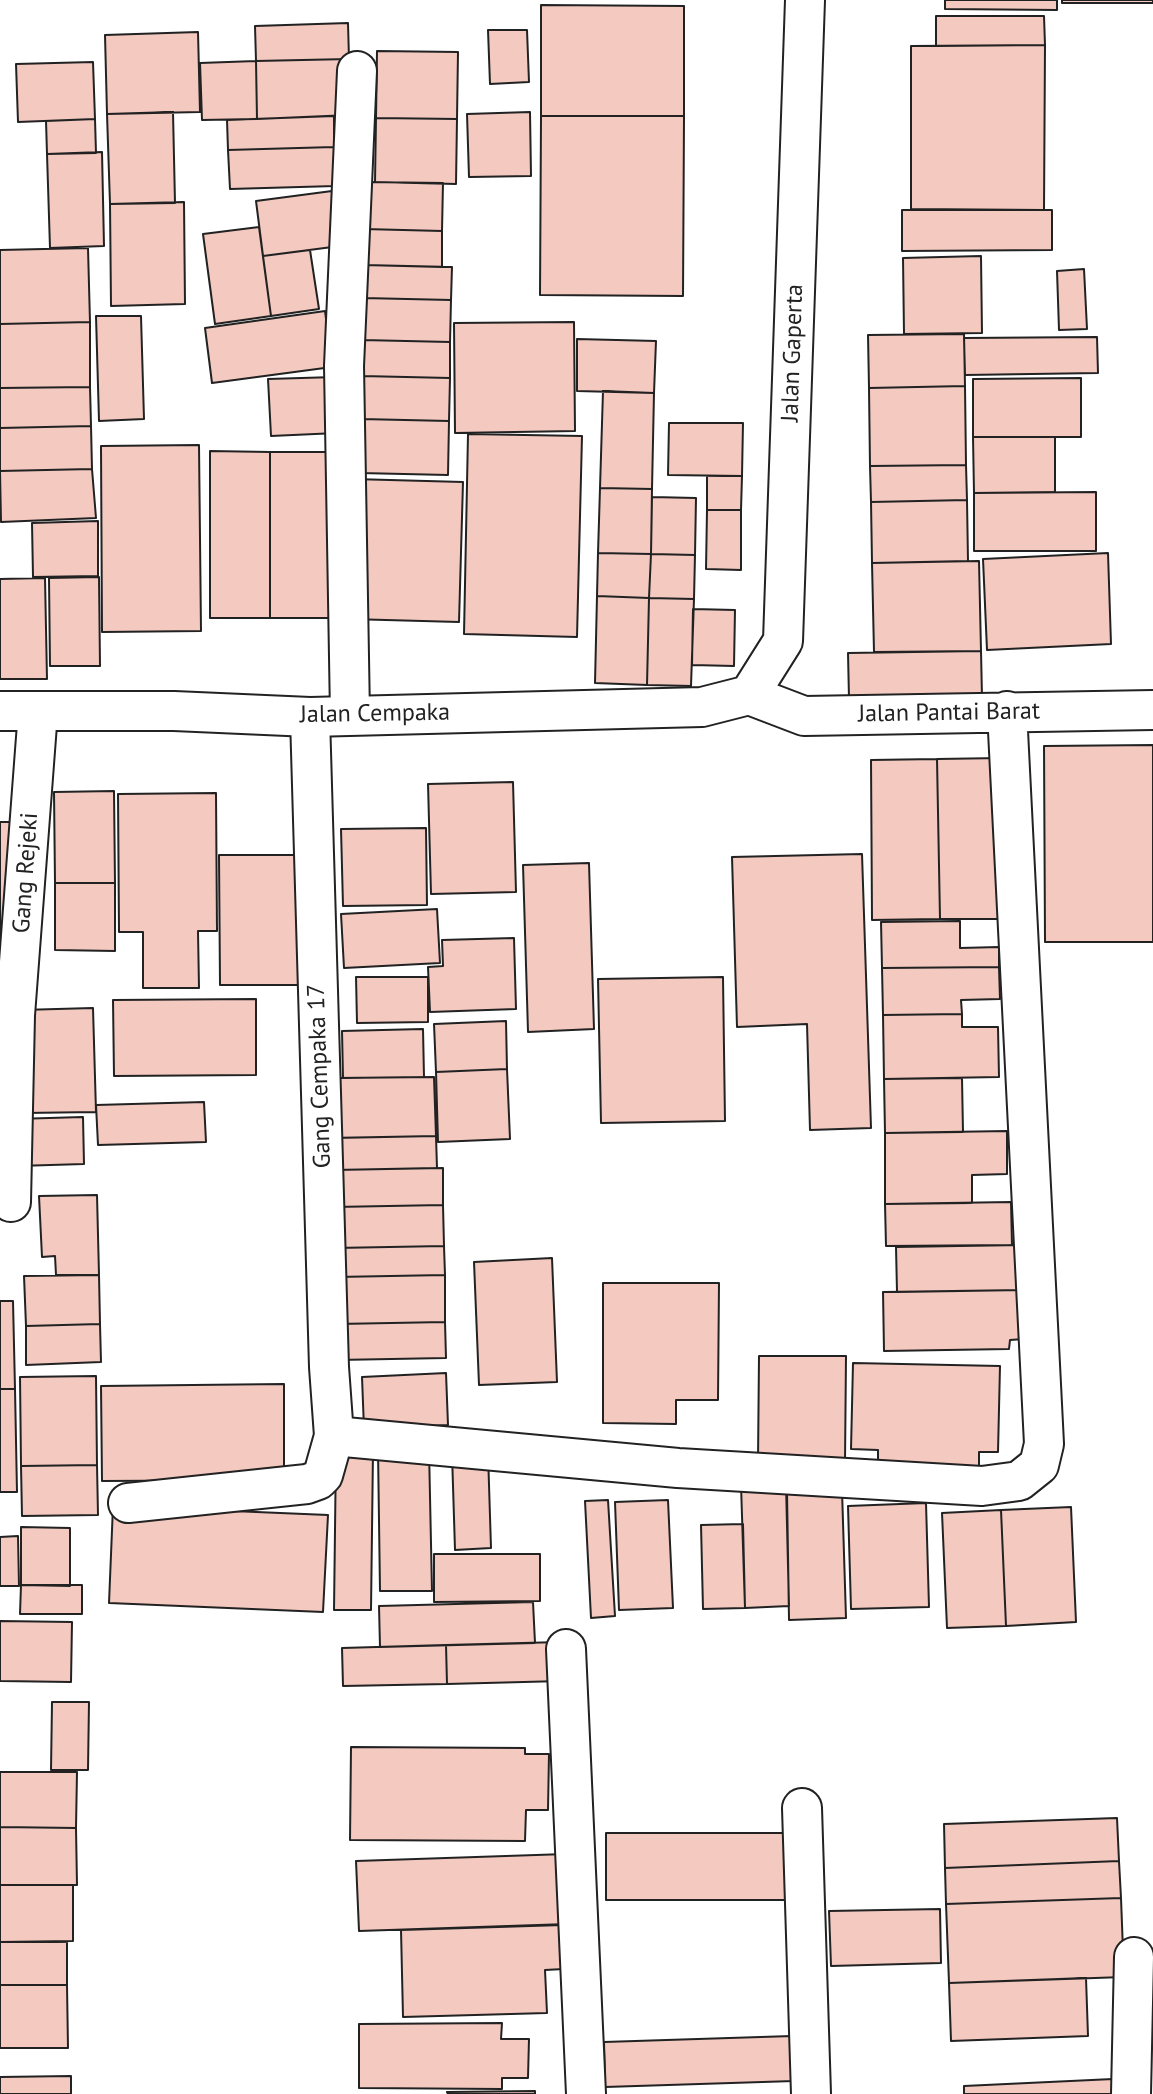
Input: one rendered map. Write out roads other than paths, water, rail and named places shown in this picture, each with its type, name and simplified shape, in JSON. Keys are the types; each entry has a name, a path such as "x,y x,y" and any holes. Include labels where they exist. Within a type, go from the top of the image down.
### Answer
{"street":[{"name":"Jalan Gaperta","path":"749,695 783,641 805,0"},
{"path":"350,715 344,366 357,71"},
{"name":"Jalan Pantai Barat","path":"749,695 804,716 1153,710"},
{"name":"Jalan Cempaka","path":"0,711 174,710 310,717 702,707 749,695"},
{"name":"Gang Rejeki","path":"11,1202 15,1015 38,711"},
{"path":"334,1436 678,1468 982,1486 1019,1481 1039,1465 1044,1444 1007,711"},
{"name":"Gang Cempaka 17","path":"128,1503 307,1484 323,1475 334,1436 329,1367 310,717"},
{"path":"566,1649 586,2094"},
{"path":"802,1808 811,2094"},
{"path":"1131,2094 1134,1957"}]}
